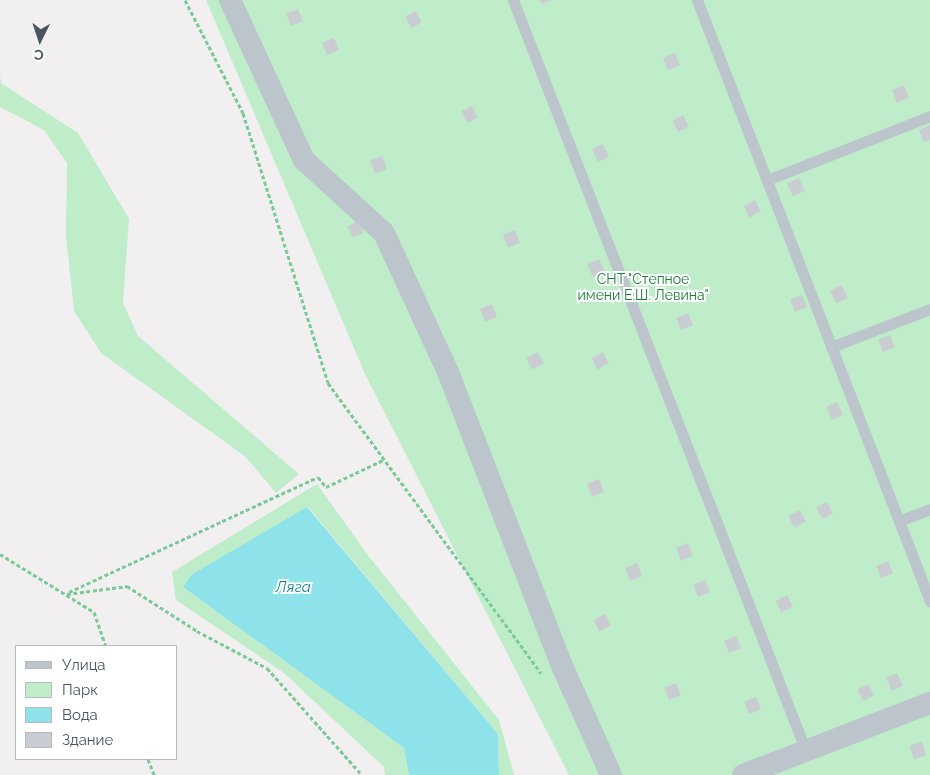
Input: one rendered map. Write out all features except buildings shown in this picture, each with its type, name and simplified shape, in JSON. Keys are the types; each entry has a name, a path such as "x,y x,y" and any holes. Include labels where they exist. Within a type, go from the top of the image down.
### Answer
{"street":[{"path":"230,0 304,160 384,233 448,372 563,668 611,775"},
{"path":"744,775 930,703"}],"lane":[{"path":"514,0 806,751"},
{"path":"698,0 930,601"},
{"path":"767,180 930,116"},
{"path":"831,347 930,309"},
{"path":"899,521 930,509"}],"path":[{"path":"185,0 243,113 328,383 542,675"},
{"path":"66,594 318,477 326,487 383,460"},
{"path":"0,554 12,558 94,612 106,645"},
{"path":"66,594 128,586 196,631 267,668 362,775"},
{"path":"148,760 154,775"}],"green space":[{"name":"СНТ \"Степное имени Е.Ш. Левина\"","path":"206,0 930,0 930,775 569,775 365,374"},
{"path":"0,75 1,83 78,133 129,219 123,303 138,336 299,474 276,493 246,457 101,353 74,311 66,235 67,163 44,130 0,107"},
{"path":"317,484 367,554 499,720 514,775 499,775 498,734 308,507 183,587 404,748 409,775 385,775 384,767 284,673 176,600 172,572"}],"water":[{"name":"Ляга","path":"307,507 498,734 499,775 409,775 404,748 183,587 191,575"}]}
